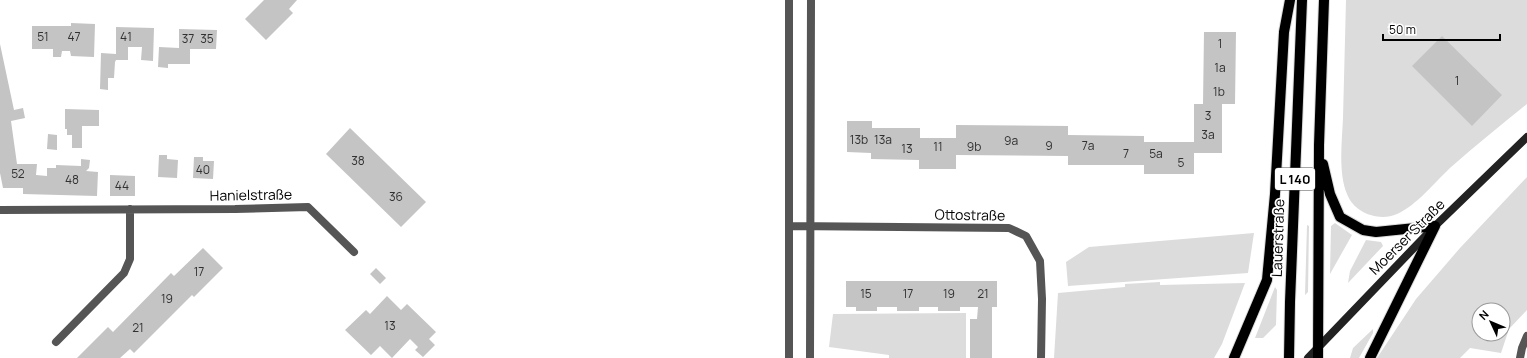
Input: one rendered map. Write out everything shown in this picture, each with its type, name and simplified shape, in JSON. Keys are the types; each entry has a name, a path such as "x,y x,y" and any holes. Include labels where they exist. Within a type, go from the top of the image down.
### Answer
{"main road":[{"path":"1234,358 1267,280 1275,194 1284,32 1290,0"},
{"name":"Lauerstraße","path":"1289,358 1302,0"},
{"name":"L 140","path":"1318,353 1319,145 1324,0"},
{"name":"Moerser Straße","path":"1308,358 1318,353 1434,226 1527,137"},
{"path":"1319,145 1330,194 1340,217 1363,230 1376,232 1434,226"},
{"path":"1370,358 1434,226"}],"street":[{"path":"789,0 789,358"},
{"path":"810,358 812,0"},
{"name":"Hanielstraße","path":"0,210 235,209 308,207 354,252"},
{"path":"56,342 124,273 130,259 130,209"},
{"name":"Ottostraße","path":"790,226 1008,228 1026,236 1040,261 1042,299 1041,358"},
{"path":"1520,358 1527,336"}],"shaded area":[{"path":"1346,0 1527,0 1527,104 1450,168 1411,205 1397,214 1390,216 1375,216 1361,211 1350,201 1344,186 1341,157"},
{"path":"1527,177 1527,310 1511,327 1511,302 1471,302 1471,342 1505,342 1501,353 1470,348 1460,358 1377,358 1416,299 1460,248"},
{"path":"1335,223 1352,235 1330,274 1331,226"},
{"path":"1307,225 1309,226 1308,292 1305,295"},
{"path":"1254,233 1248,273 1068,286 1066,262 1089,247"},
{"path":"1366,240 1381,242 1383,246 1348,283 1350,271"},
{"path":"1160,282 1160,285 1245,283 1222,344 1214,358 1054,358 1058,293 1125,287 1125,284"},
{"path":"1275,287 1277,290 1276,325 1263,338 1255,338"},
{"path":"966,313 966,358 889,358 889,355 829,347 833,314"},
{"path":"1373,329 1373,333 1359,358 1350,358 1353,348"}],"building":[{"path":"264,0 297,0 289,9 293,13 266,40 245,19"},
{"path":"71,23 95,24 94,57 71,56 70,51 62,51 61,57 53,57 53,49 32,49 32,26 71,26"},
{"path":"116,27 154,28 153,61 141,60 142,47 128,47 128,60 116,60 114,78 108,78 108,90 100,89 101,53 116,54"},
{"path":"179,29 217,30 216,49 190,49 190,64 168,64 168,68 158,67 159,47 179,48"},
{"path":"1204,32 1236,32 1235,104 1222,104 1222,153 1194,153 1194,174 1144,174 1144,165 1068,165 1068,156 956,155 956,169 919,169 919,160 871,159 871,153 847,152 847,121 872,121 872,128 920,128 920,138 956,138 956,125 1068,126 1068,135 1144,136 1144,142 1194,142 1194,104 1203,104"},
{"path":"1442,36 1502,95 1472,126 1412,66"},
{"path":"0,44 14,110 23,108 25,118 11,121 17,164 37,164 36,175 47,176 47,168 56,168 56,165 81,166 81,159 90,160 89,168 86,171 98,172 97,196 23,194 23,188 3,188 0,173"},
{"path":"65,109 99,110 99,126 82,126 82,148 72,148 72,135 67,135 67,129 65,129"},
{"path":"350,128 426,202 401,227 326,154"},
{"path":"48,134 57,135 57,150 47,149"},
{"path":"159,155 167,155 167,159 178,160 177,178 158,177"},
{"path":"194,157 203,157 203,161 214,161 213,179 193,178"},
{"path":"110,175 135,176 135,196 110,196"},
{"path":"203,248 223,268 194,297 192,295 134,353 130,349 120,358 77,358 108,327 113,332 171,273 174,276"},
{"path":"376,268 386,278 380,284 370,274"},
{"path":"846,281 997,281 997,307 992,307 992,358 970,358 970,319 977,319 978,307 960,307 960,311 938,311 938,307 919,307 919,311 897,311 897,307 877,307 877,311 856,311 856,307 846,307"},
{"path":"387,296 401,310 407,304 436,332 429,339 435,345 423,357 415,350 418,347 410,339 392,358 380,346 371,355 345,330 366,310 370,314"}]}
